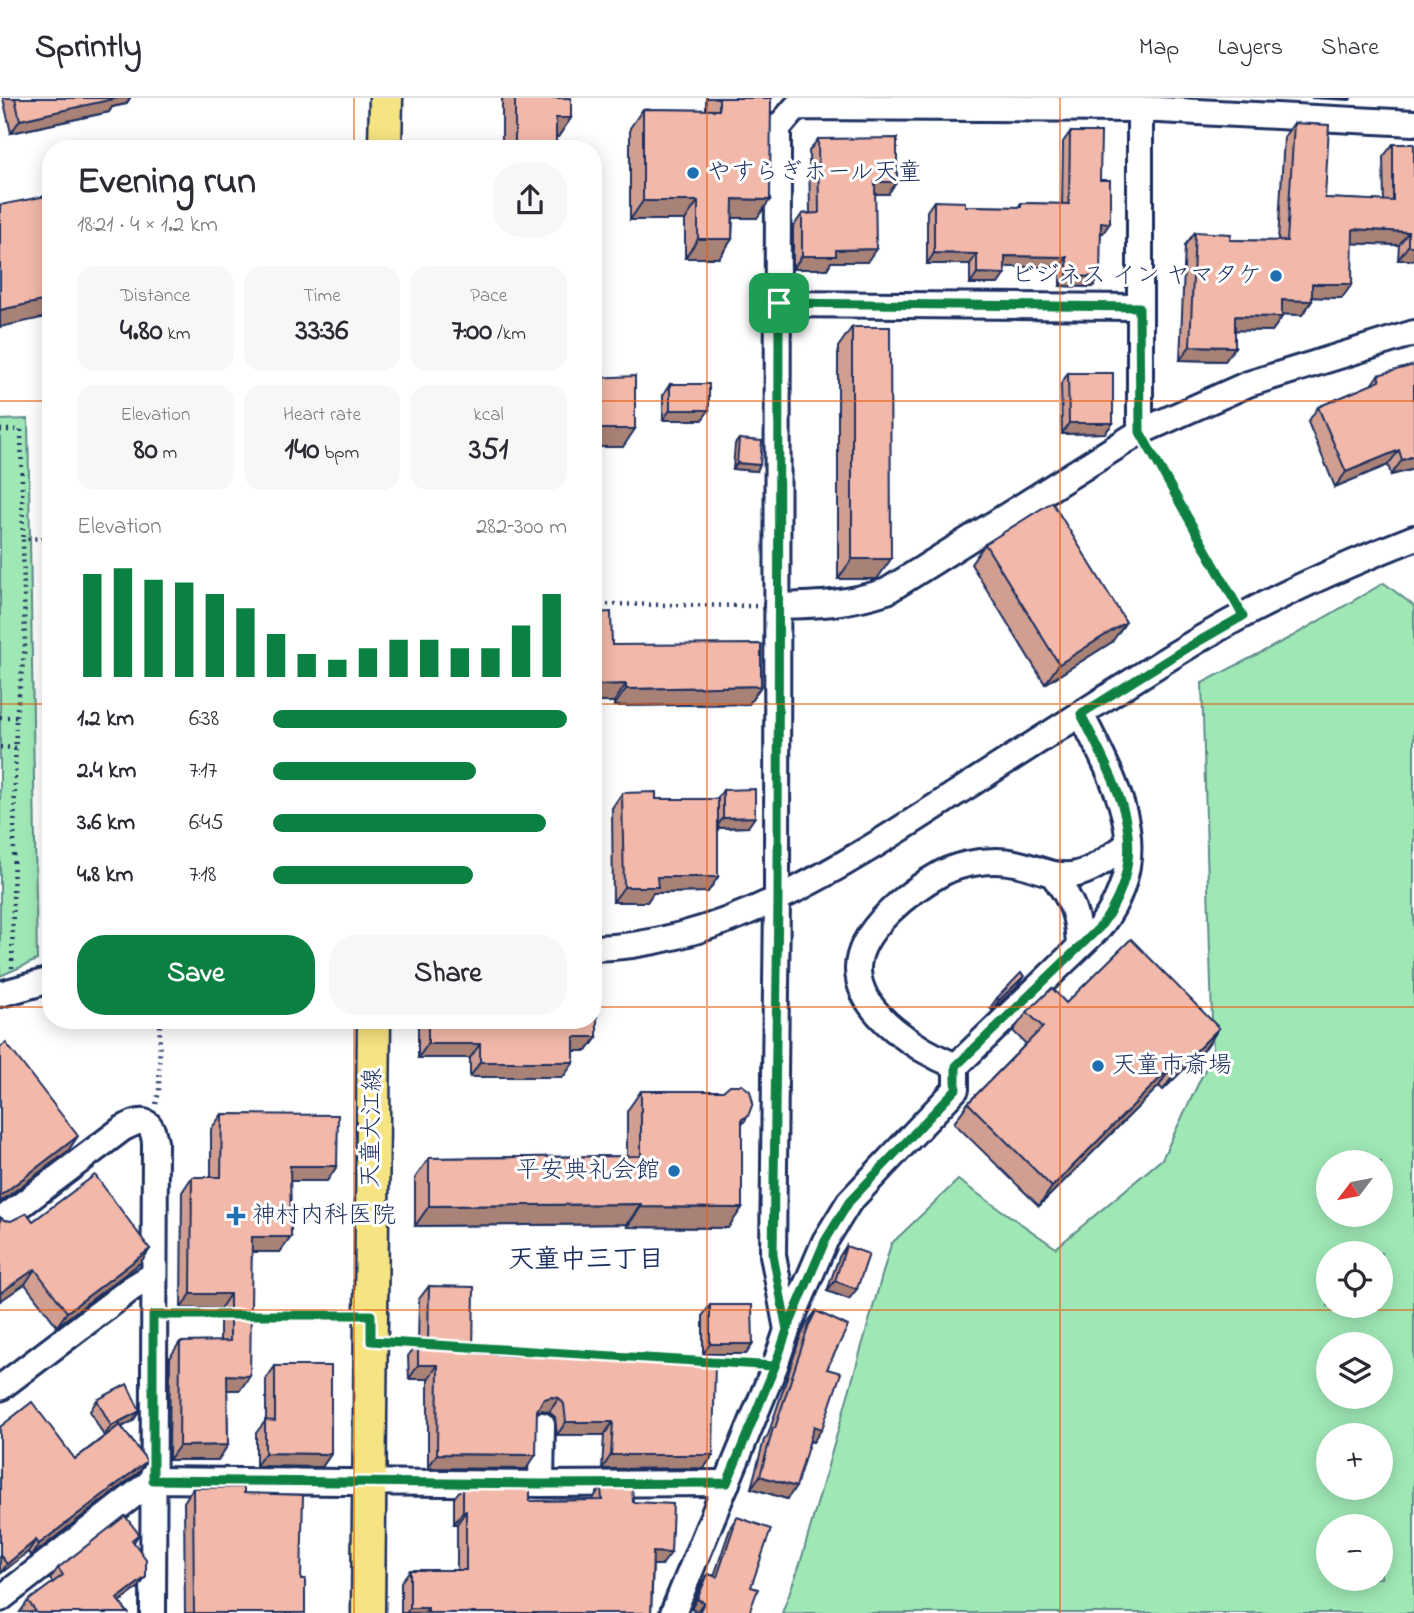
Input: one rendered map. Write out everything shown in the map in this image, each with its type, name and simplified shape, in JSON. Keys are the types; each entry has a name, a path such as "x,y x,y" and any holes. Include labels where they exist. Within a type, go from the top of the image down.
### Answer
{"main road":[{"path":"385,140 386,98"},
{"name":"天童大江線","path":"368,1613 374,1029"}],"street":[{"path":"787,1330 773,1255 778,899 778,128 796,107 1140,108 1414,123"},
{"path":"1140,108 1140,432"},
{"path":"779,303 1139,307"},
{"path":"777,606 856,601 887,591 1140,432 1248,384 1414,333"},
{"path":"602,947 675,935 732,918 778,899 860,855 1180,652 1243,616 1348,564 1414,538"},
{"path":"673,1613 825,1241 849,1202 956,1089 956,1066 1100,927 1114,908 1124,885 1127,827 1117,787 1081,714"},
{"path":"956,1066 929,1055 911,1043 878,1014 863,992 858,970 862,949 878,925 895,906 944,872 973,863 1012,862 1053,874 1077,874 1095,866 1127,845"},
{"path":"1053,874 1072,904 1078,921 1079,946"},
{"path":"6,992 42,982"},
{"path":"0,1221 122,1129 144,1121 152,1129 155,1142 153,1613"},
{"path":"0,1388 153,1275"},
{"path":"541,1484 542,1424"},
{"path":"0,1599 153,1480 727,1483"}],"path":[{"path":"0,430 21,429 25,648 16,717 6,992"},
{"path":"1140,432 1243,616"},
{"path":"23,539 42,538"},
{"path":"602,604 777,606"},
{"path":"0,717 16,717"},
{"path":"0,747 16,748"},
{"path":"152,1129 159,1091 160,1029"},
{"path":"153,1315 371,1328 427,1345"},
{"path":"469,1347 775,1366"}],"green space":[{"path":"28,419 37,960 0,976 0,420"},
{"path":"1384,583 1414,606 1414,1613 782,1613 800,1564 891,1244 958,1180 1056,1248 1162,1159 1213,1053 1202,683 1291,637"}],"building":[{"path":"15,98 118,98 20,120"},
{"path":"515,98 571,98 571,118 556,118 556,140 515,140"},
{"name":"やすらぎホール天童","path":"719,98 771,98 770,200 733,199 732,239 698,239 698,201 643,201 643,109 719,110"},
{"path":"1294,123 1329,125 1325,198 1393,201 1393,144 1414,144 1414,246 1408,246 1408,232 1353,229 1352,284 1312,284 1312,301 1282,300 1282,317 1235,316 1235,347 1190,346 1195,232 1231,234 1230,240 1287,241"},
{"path":"1070,132 1101,132 1100,180 1110,180 1110,223 1101,222 1100,277 1067,276 1067,257 1005,256 1005,274 977,273 977,254 934,253 934,201 965,202 965,206 1069,204"},
{"path":"897,138 897,182 875,182 876,249 836,250 836,256 802,256 802,214 819,213 818,139"},
{"path":"42,197 42,301 0,310 0,205"},
{"path":"852,327 890,327 891,559 852,559"},
{"path":"1414,365 1414,456 1402,460 1399,450 1346,472 1318,407 1380,381 1378,375"},
{"path":"1068,373 1113,373 1113,423 1069,423"},
{"path":"635,376 635,429 602,429 602,378"},
{"path":"670,384 709,384 709,410 670,410"},
{"path":"739,439 762,441 760,465 737,463"},
{"path":"1052,502 1126,622 1059,664 985,544"},
{"path":"602,612 611,612 612,645 761,644 761,686 626,689 626,684 602,685"},
{"path":"755,789 755,817 723,818 723,790"},
{"path":"656,792 656,799 718,799 718,877 657,877 658,887 624,887 622,793"},
{"name":"天童市斎場","path":"1131,939 1219,1028 1177,1070 1172,1066 1052,1187 968,1103 1043,1027 1027,1012 1052,988 1066,1003"},
{"path":"1021,973 1024,976 999,1000 997,998"},
{"path":"428,1029 597,1029 597,1037 574,1037 574,1062 480,1062 480,1044 428,1044"},
{"path":"6,1043 78,1136 0,1196 0,1047"},
{"path":"730,1085 742,1085 750,1091 753,1103 748,1116 742,1119 742,1208 641,1207 641,1204 429,1206 429,1158 641,1156 641,1091 723,1091"},
{"path":"222,1114 338,1115 337,1166 290,1166 291,1237 252,1237 250,1376 227,1375 228,1445 179,1446 180,1342 230,1341 230,1294 191,1294 192,1177 221,1177"},
{"path":"95,1175 150,1249 67,1312 35,1269 0,1293 0,1217 11,1221 27,1213 33,1221"},
{"path":"846,1246 869,1254 857,1289 835,1281"},
{"path":"429,1286 474,1287 473,1352 518,1356 519,1350 559,1355 715,1362 713,1455 611,1455 613,1422 566,1422 564,1404 559,1398 551,1397 544,1399 537,1410 536,1455 437,1454 438,1365 418,1365 418,1343 428,1343"},
{"path":"710,1305 752,1305 753,1344 710,1344"},
{"path":"816,1311 848,1326 827,1369 841,1373 822,1429 814,1426 796,1487 760,1476 773,1428"},
{"path":"275,1366 331,1366 331,1454 265,1453 265,1420 275,1421"},
{"path":"127,1384 140,1411 111,1426 97,1400"},
{"path":"32,1402 75,1459 120,1425 147,1461 39,1544 36,1540 7,1564 0,1555 0,1427"},
{"path":"463,1486 530,1486 530,1501 602,1500 601,1486 632,1486 633,1502 673,1504 671,1553 653,1552 651,1613 428,1613 428,1608 410,1608 410,1570 466,1570 466,1511 463,1511"},
{"path":"244,1487 244,1493 303,1495 301,1579 305,1579 305,1613 194,1613 193,1488"},
{"path":"125,1516 139,1534 132,1540 146,1559 146,1577 117,1599 128,1613 37,1613 28,1601 63,1575 58,1568"},
{"path":"737,1517 771,1529 751,1587 758,1589 749,1613 699,1613 704,1602 697,1599 708,1574 717,1577"}],"place":[{"name":"やすらぎホール天童","path":"693,173"},
{"name":"ビジネス イン ヤマタケ","path":"1276,276"},
{"name":"天童市斎場","path":"1098,1066"},
{"name":"平安典礼会館","path":"674,1171"},
{"name":"神村内科医院","path":"236,1216"}],"district":[{"name":"天童中三丁目","path":"586,1261"}],"route":[{"path":"779,303 778,899 773,1255 787,1330 775,1366 371,1341 371,1315 153,1315 153,1480 727,1483 775,1366 787,1330 825,1241 849,1202 956,1089 956,1066 1100,927 1114,908 1124,885 1127,827 1117,787 1081,714 1243,616 1140,432 1139,307 779,303"}]}
